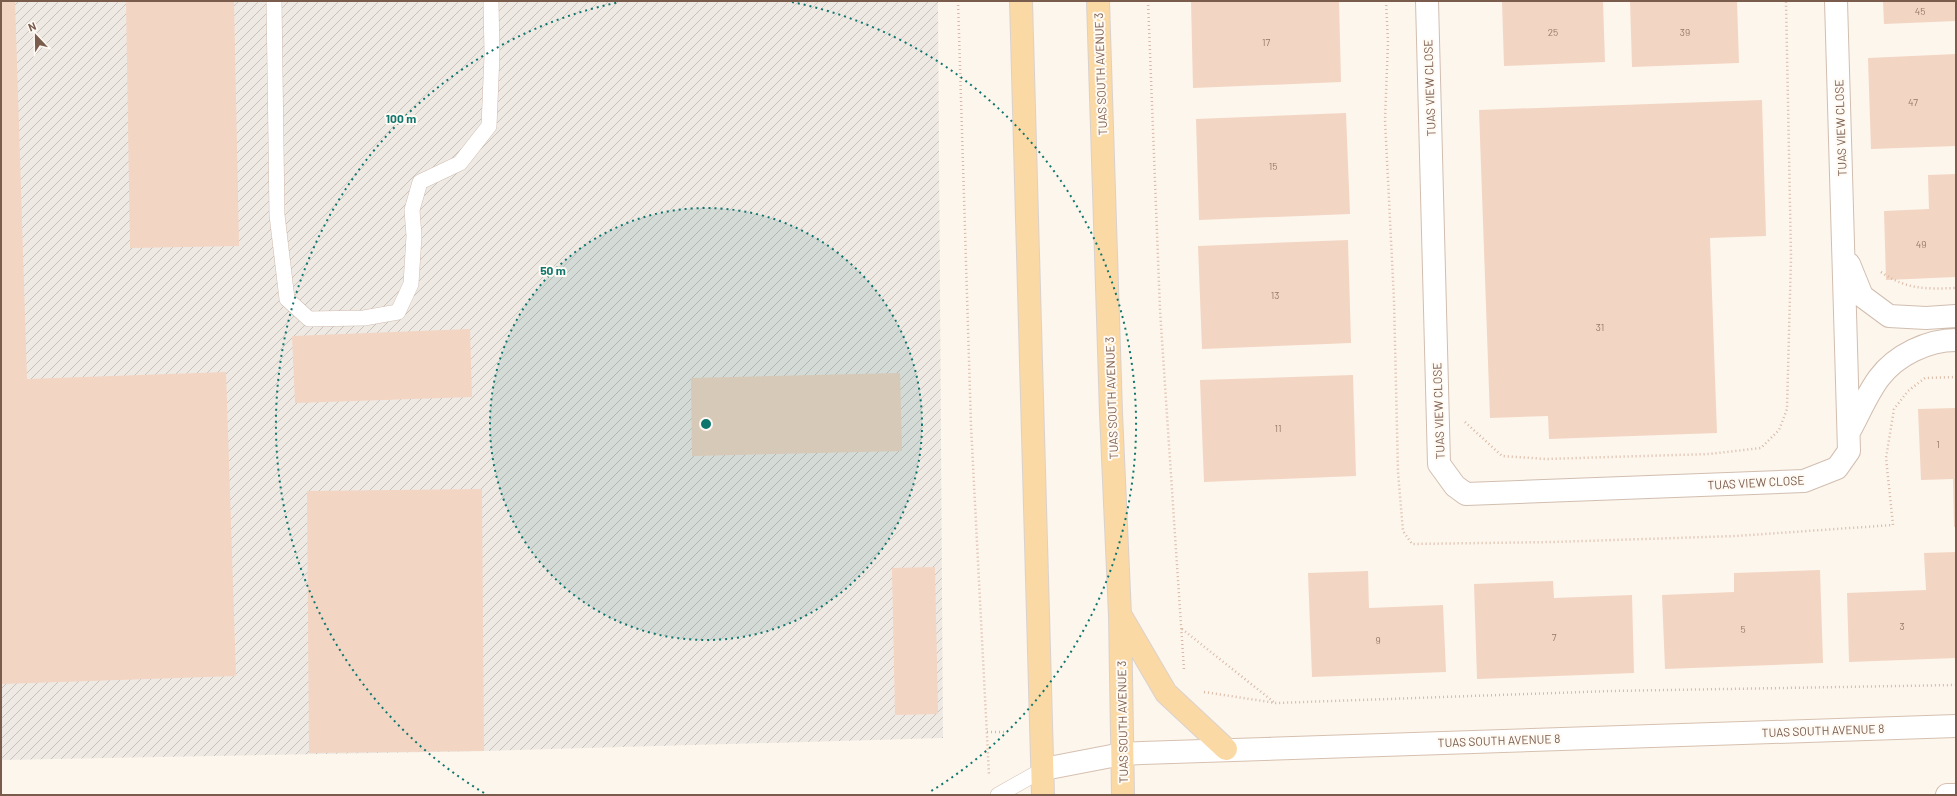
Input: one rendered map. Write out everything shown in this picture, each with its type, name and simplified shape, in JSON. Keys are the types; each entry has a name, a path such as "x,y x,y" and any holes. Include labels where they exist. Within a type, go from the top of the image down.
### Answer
{"main road":[{"path":"1021,1 1044,769 1043,795"},
{"name":"TUAS SOUTH AVENUE 3","path":"1098,1 1111,413 1120,614 1124,795"},
{"path":"1120,614 1166,693 1226,749"}],"street":[{"name":"TUAS VIEW CLOSE","path":"1426,1 1439,464 1455,486 1466,494 1804,481 1837,468 1849,450 1849,432 1836,1"},
{"name":"TUAS VIEW CLOSE","path":"1844,254 1862,296 1890,316 1926,318 1956,316"},
{"name":"TUAS VIEW CLOSE","path":"1849,432 1879,377 1906,353 1940,340 1956,340"},
{"name":"TUAS SOUTH AVENUE 8","path":"1044,769 1122,754 1226,749 1956,726"},
{"path":"1947,795 1956,795"}],"lane":[{"path":"274,1 278,222 287,299 309,319 364,318 398,312 411,284 414,236 412,210 420,182 460,163 489,126 492,55 491,1"},
{"path":"998,795 1044,769"}],"path":[{"path":"958,1 971,426 990,775"},
{"path":"1148,1 1160,310 1184,674"},
{"path":"1386,1 1388,42 1385,120 1394,300 1398,472 1403,532 1412,544 1552,542 1736,536 1893,525 1886,458 1894,409 1908,391 1925,378 1956,377"},
{"path":"1460,417 1502,456 1546,459 1709,454 1761,448 1779,430 1787,409 1791,257 1786,1"},
{"path":"1878,269 1896,282 1903,284 1924,289 1956,288"},
{"path":"1181,628 1276,703"},
{"path":"1200,691 1276,703 1611,691 1956,685"},
{"path":"988,732 1008,732"}],"shaded area":[{"path":"1,1 938,1 943,738 484,751 1,760"}],"building":[{"path":"1,1 15,1 27,379 226,372 236,676 1,684"},
{"path":"126,1 234,1 239,246 130,248"},
{"path":"1191,1 1339,1 1341,82 1193,88"},
{"path":"1502,1 1603,1 1605,62 1504,66"},
{"path":"1630,1 1737,1 1739,63 1632,67"},
{"path":"1883,1 1956,1 1956,21 1884,24"},
{"path":"1956,54 1956,146 1871,149 1868,58"},
{"path":"1762,100 1766,236 1710,238 1717,433 1549,439 1548,416 1490,418 1479,110"},
{"path":"1346,113 1350,214 1199,220 1196,119"},
{"path":"1956,174 1956,277 1886,280 1884,211 1929,209 1928,175"},
{"path":"1348,240 1351,343 1202,349 1198,246"},
{"path":"470,329 472,397 295,403 292,336"},
{"path":"900,373 902,451 692,456 691,378"},
{"path":"1353,375 1356,476 1204,482 1200,380"},
{"path":"1956,408 1956,527 1954,527 1953,479 1921,480 1918,409"},
{"path":"482,489 484,751 309,753 307,491"},
{"path":"1956,552 1956,658 1849,662 1847,593 1926,590 1924,553"},
{"path":"935,567 938,714 895,715 892,568"},
{"path":"1820,570 1823,663 1665,669 1662,595 1734,592 1734,573"},
{"path":"1368,571 1369,608 1443,605 1446,672 1312,677 1308,573"},
{"path":"1553,581 1554,598 1632,595 1634,673 1477,679 1474,584"}]}
